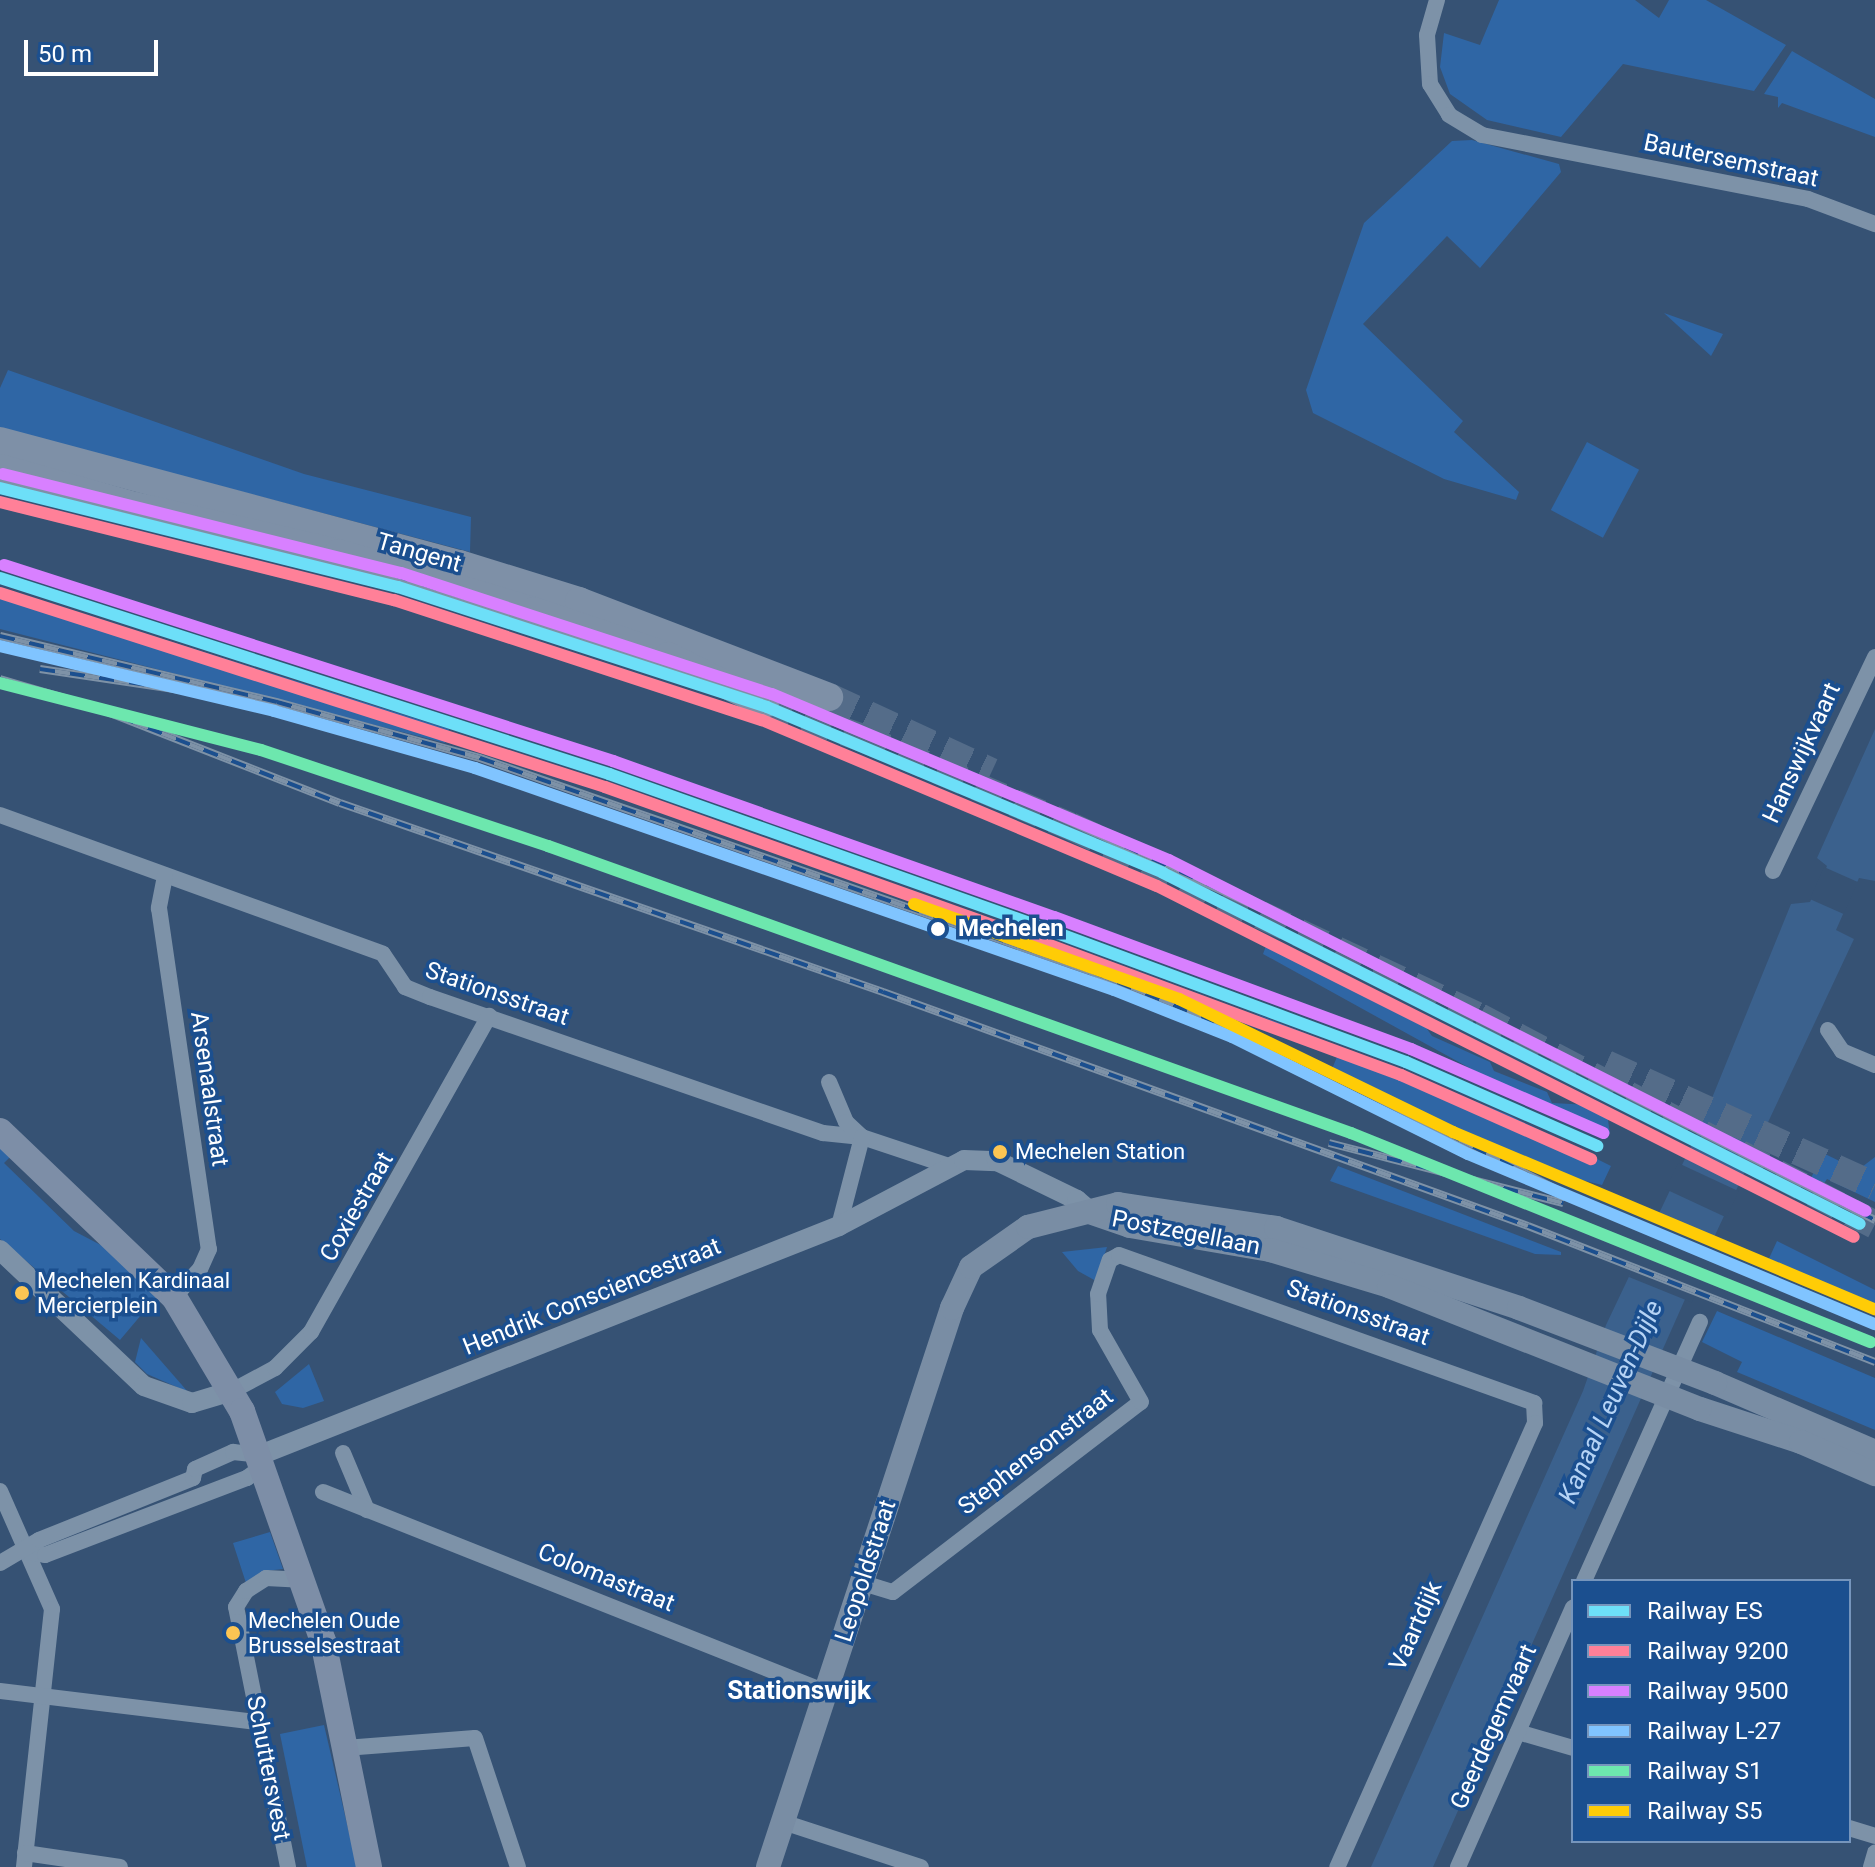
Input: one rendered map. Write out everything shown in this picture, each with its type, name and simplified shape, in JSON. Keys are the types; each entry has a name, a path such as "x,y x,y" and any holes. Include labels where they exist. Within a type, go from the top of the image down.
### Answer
{"highway":[{"name":"Tangent","path":"0,441 475,568 708,648 829,697"},
{"name":"Tangent","path":"0,468 135,506 338,553 534,611 668,656 765,704"}],"main road":[{"path":"0,1131 174,1297 232,1391 262,1460 305,1580 345,1748 369,1867"},
{"name":"Postzegellaan","path":"1092,1213 1130,1226 1273,1239 1519,1308 1715,1383 1875,1452"},
{"name":"Leopoldstraat","path":"768,1867 965,1276 1014,1234 1092,1213"},
{"name":"Postzegellaan","path":"1273,1239 1700,1409 1801,1442 1875,1474"}],"street":[{"name":"Bautersemstraat","path":"1437,0 1426,68 1449,115 1504,142 1808,199 1875,224"},
{"name":"Hanswijkvaart","path":"1773,871 1875,657"},
{"name":"Stationsstraat","path":"0,815 383,954 405,987 823,1133 862,1137 944,1171"},
{"name":"Arsenaalstraat","path":"165,876 159,908 209,1249 200,1269 174,1297"},
{"name":"Coxiestraat","path":"232,1391 275,1368 311,1332 489,1016"},
{"path":"1828,1030 1842,1051 1875,1065"},
{"path":"829,1082 846,1122 862,1137 839,1226"},
{"name":"Hendrik Consciencestraat","path":"262,1460 839,1226 976,1157 997,1161 1066,1194 1092,1213"},
{"path":"0,1250 116,1354 144,1386 192,1403 232,1391"},
{"name":"Stationsstraat","path":"1098,1294 1110,1260 1119,1255 1534,1407"},
{"name":"Stephensonstraat","path":"863,1583 893,1592 1141,1402 1100,1330 1098,1294"},
{"path":"1585,1579 1700,1322"},
{"name":"Vaartdijk","path":"1337,1867 1535,1423 1534,1407"},
{"path":"0,1563 26,1552 39,1540 193,1478 195,1469 233,1452 262,1460 247,1478 45,1555 26,1552"},
{"path":"343,1453 367,1510"},
{"path":"0,1491 52,1609 40,1694 24,1860 120,1867"},
{"name":"Colomastraat","path":"323,1492 826,1692"},
{"name":"Schuttersvest","path":"288,1867 236,1607 246,1591 266,1578 305,1580"},
{"name":"Geerdegemvaart","path":"1458,1867 1571,1612"},
{"path":"0,1691 258,1722"},
{"path":"1518,1732 1571,1747"},
{"path":"345,1748 475,1738 518,1867"},
{"path":"783,1822 921,1867"},
{"path":"1851,1829 1875,1836"},
{"path":"1871,1867 1875,1853"}],"shaded area":[{"path":"1499,0 1635,0 1659,18 1669,0 1706,0 1786,45 1754,91 1623,64 1561,137 1487,120 1450,94 1440,67 1444,33 1480,45"},
{"path":"1792,51 1875,99 1875,137 1782,103 1778,108 1778,97 1764,94"},
{"path":"1472,140 1559,164 1561,172 1480,268 1447,236 1363,324 1463,421 1454,432 1519,492 1516,500 1444,479 1313,413 1306,390 1364,223 1452,141"},
{"path":"1664,313 1723,334 1711,356"},
{"path":"8,370 304,474 471,517 470,552 0,428 0,388"},
{"path":"1587,442 1639,470 1603,538 1551,510"},
{"path":"0,588 449,729 445,743 0,629"},
{"path":"1266,946 1425,1026 1432,1036 1490,1062 1494,1071 1547,1092 1552,1103 1590,1105 1607,1113 1610,1134 1475,1071 1263,954"},
{"path":"1252,1012 1509,1115 1611,1166 1602,1185 1529,1167 1457,1134 1332,1069 1339,1052"},
{"path":"0,1145 11,1156 4,1163 74,1231 116,1253 158,1295 120,1340 0,1239"},
{"path":"1823,1153 1858,1170 1875,1157 1875,1202 1827,1179 1823,1185 1811,1178"},
{"path":"1338,1166 1561,1252 1561,1255 1535,1254 1330,1181"},
{"path":"1777,1241 1875,1290 1875,1305 1766,1265"},
{"path":"1107,1247 1096,1281 1078,1271 1062,1252"},
{"path":"1717,1311 1875,1378 1875,1430 1737,1372 1742,1362 1702,1342"},
{"path":"141,1338 188,1392 147,1374 135,1362"},
{"path":"309,1364 324,1401 303,1408 282,1404 275,1392"},
{"path":"270,1532 283,1569 265,1571 246,1583 233,1543"},
{"path":"324,1725 357,1867 307,1867 280,1734"}],"water":[{"name":"Kanaal Leuven-Dijle","path":"1875,729 1875,881 1859,878 1836,930 1854,939 1686,1297 1433,1867 1371,1867 1583,1391 1606,1325 1701,1125 1791,904 1810,902 1827,866 1817,858"}],"pier":[{"path":"1824,867 1858,882 1844,914 1810,899"},
{"path":"1678,1163 1739,1191 1726,1218 1666,1189"},
{"path":"1654,1215 1717,1240 1692,1303 1629,1277"}],"tunnel":[{"path":"829,697 991,772"},
{"path":"765,704 860,737 1070,826 1479,1017 1875,1225"},
{"path":"1606,1064 1875,1186"}],"railway":[{"path":"0,477 365,566 772,696 1043,809 1271,913 1875,1220"},
{"path":"0,636 277,702 480,758 1090,971 1286,1051 1559,1191"},
{"path":"40,669 187,691"},
{"path":"0,679 92,706 340,803 883,992 1528,1226 1875,1362"},
{"path":"1329,1143 1563,1203"}],"rail line":[{"name":"9500","path":"3,474 401,573 772,694 1169,860 1866,1211"},
{"name":"ES","path":"0,488 398,587 767,707 1163,873 1860,1224"},
{"name":"9200","path":"0,502 394,600 762,720 1157,886 1854,1237"},
{"name":"9500","path":"4,565 613,761 1054,917 1411,1049 1603,1133"},
{"name":"ES","path":"0,578 609,774 1049,930 1406,1062 1597,1146"},
{"name":"9200","path":"0,593 605,787 1044,943 1401,1075 1591,1159"},
{"name":"L-27","path":"0,646 274,711 475,768 1114,990 1232,1037 1468,1154 1875,1324"},
{"name":"S1","path":"0,683 261,750 548,846 1351,1133 1870,1342"},
{"name":"S5","path":"914,904 1179,999 1453,1132 1875,1309"}],"place":[{"name":"Mechelen","path":"938,929"},
{"name":"Mechelen Station","path":"1000,1152"},
{"name":"Mechelen Kardinaal Mercierplein","path":"22,1293"},
{"name":"Mechelen Oude Brusselsestraat","path":"233,1633"}],"district":[{"name":"Stationswijk","path":"799,1691"}]}
